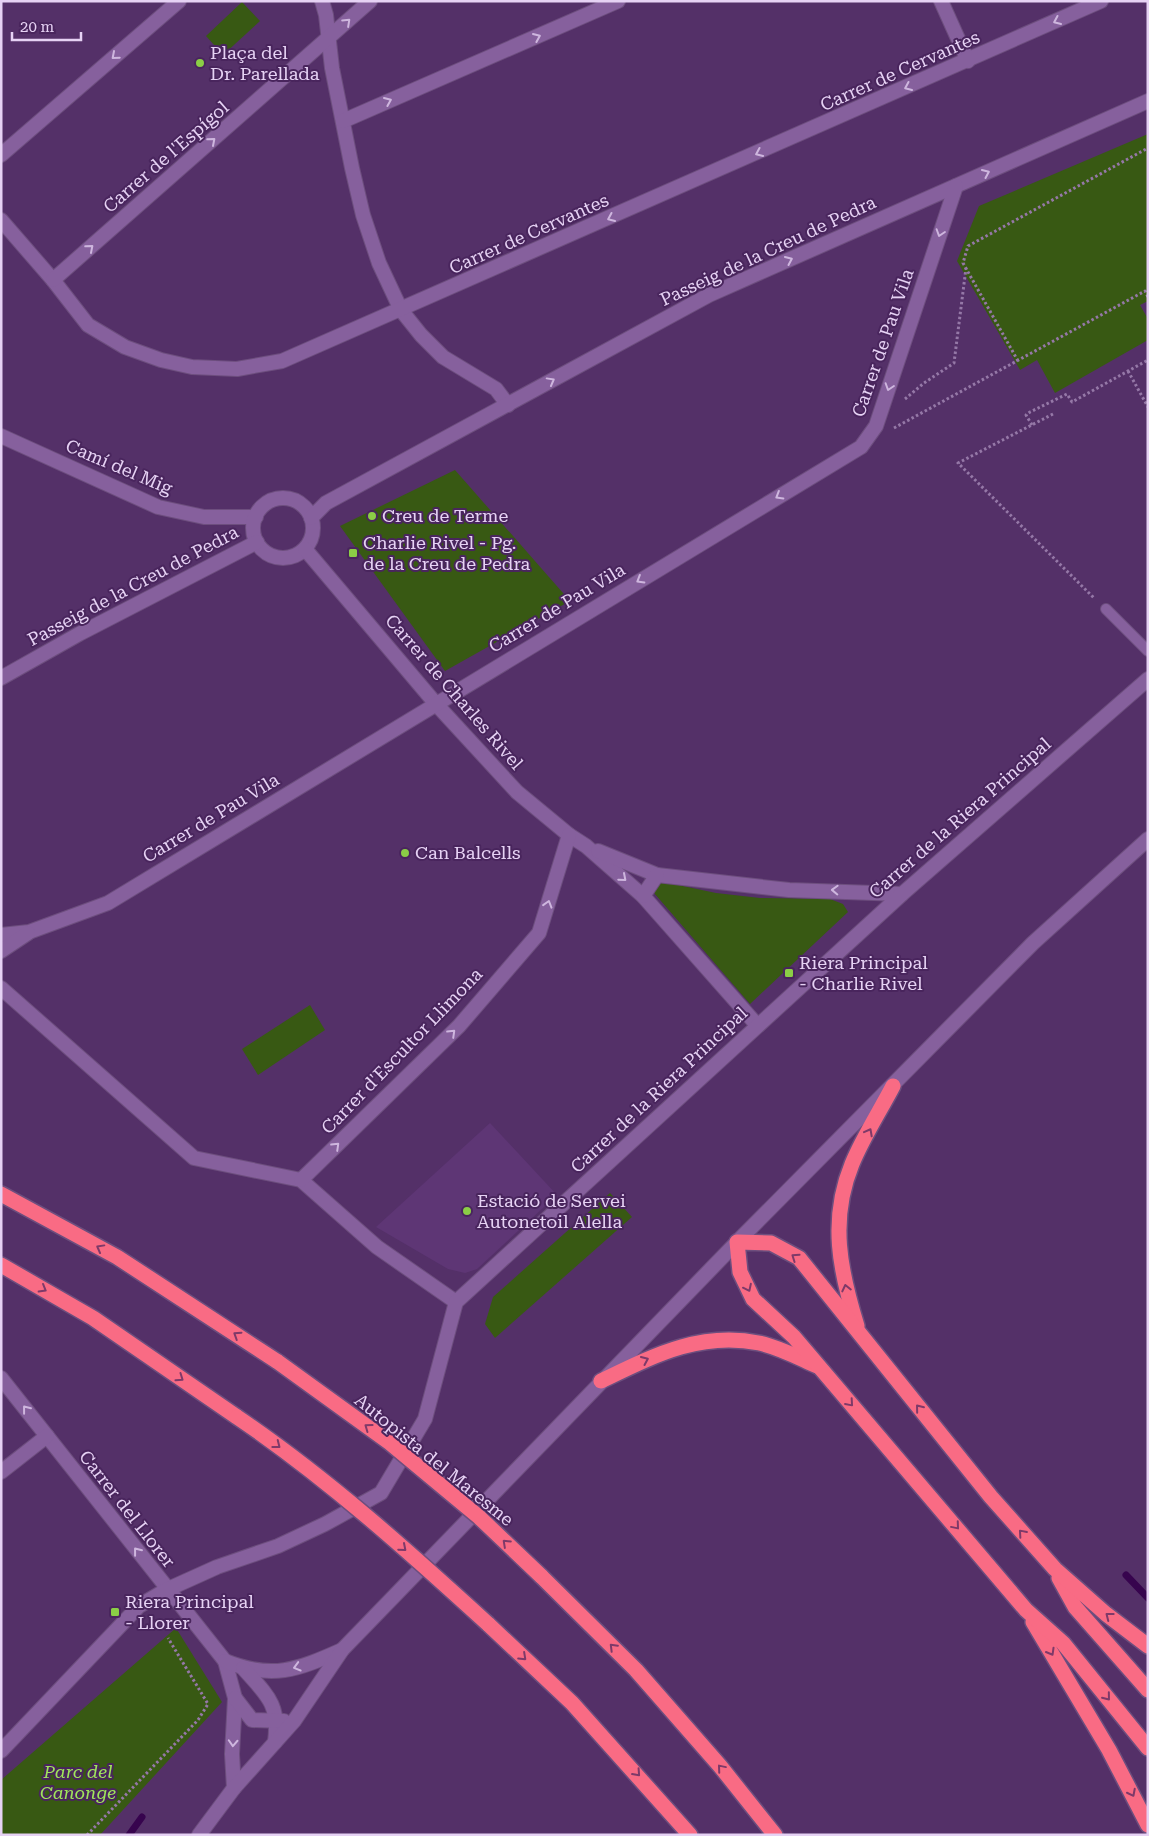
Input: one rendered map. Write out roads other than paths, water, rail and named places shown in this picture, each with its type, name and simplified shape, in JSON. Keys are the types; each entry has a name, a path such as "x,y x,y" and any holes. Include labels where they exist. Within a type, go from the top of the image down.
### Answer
{"highway":[{"path":"859,1334 845,1287 837,1235 842,1196 852,1164 893,1086"},
{"name":"Autopista del Maresme","path":"1,1194 117,1258 278,1362 390,1443 479,1517 636,1670 720,1766 775,1835"},
{"path":"1148,1646 1106,1614 1055,1569 991,1497 799,1258 772,1243 737,1242 740,1272 753,1299 794,1337 1026,1610 1063,1642 1148,1748"},
{"path":"1,1265 93,1318 266,1437 366,1515 488,1624 572,1703 690,1835"},
{"path":"601,1381 648,1359 695,1342 727,1340 760,1344 818,1366"},
{"path":"1055,1569 1075,1607 1148,1690"},
{"path":"1026,1610 1109,1750 1148,1824"}],"street":[{"path":"1,155 179,1"},
{"path":"322,1 332,68 343,121 364,215 379,263 401,310 443,357 496,389 508,405"},
{"name":"Carrer de l'Espígol","path":"53,280 370,1"},
{"path":"343,121 618,1"},
{"path":"941,1 968,61"},
{"name":"Carrer de Cervantes","path":"1,220 53,280 88,325 124,347 161,360 192,367 237,369 282,361 1101,1"},
{"name":"Passeig de la Creu de Pedra","path":"311,518 326,504 709,295 1148,101"},
{"name":"Carrer de Pau Vila","path":"1,951 29,932 108,903 860,446 876,426 956,186"},
{"name":"Camí del Mig","path":"1,436 158,507 204,517 256,517"},
{"path":"284,498 295,501 306,509 311,518 313,530 305,549 288,558 278,558 268,554 257,542 254,532 256,517 261,508 270,502 284,498"},
{"name":"Passeig de la Creu de Pedra","path":"1,678 79,634 257,542"},
{"name":"Carrer de Charles Rivel","path":"305,549 436,704 518,792 569,835 586,846 643,896 757,1025"},
{"name":"Carrer de la Riera Principal","path":"456,1302 902,894 1148,679"},
{"name":"Carrer d'Escultor Llimona","path":"301,1180 459,1026 539,934 569,835"},
{"path":"199,1835 234,1788 294,1721 342,1650 601,1381 1033,943 1148,839"},
{"name":"Carrer de Charles Rivel","path":"586,846 657,875 789,890 902,894"},
{"path":"643,896 657,875"},
{"name":"Carrer de Pau Vila","path":"1,935 29,932"},
{"path":"1,988 194,1158 301,1180 377,1247 456,1302 425,1419 381,1493 326,1524 278,1546 217,1567 166,1590 139,1606 1,1752"},
{"name":"Carrer del Llorer","path":"1,1378 166,1590 225,1661"},
{"path":"1,1472 47,1436"},
{"path":"225,1661 244,1668 277,1673 314,1662 342,1650"},
{"path":"225,1661 235,1698 232,1754 234,1788"},
{"path":"244,1668 272,1702 277,1721 275,1742"},
{"path":"235,1698 252,1720 294,1721"}],"lane":[{"path":"1106,609 1148,651"}],"waterway":[{"path":"1126,1575 1148,1598"},
{"path":"129,1835 142,1817"}],"place":[{"name":"Plaça del Dr. Parellada","path":"200,63"},
{"name":"Creu de Terme","path":"372,516"},
{"name":"Charlie Rivel - Pg. de la Creu de Pedra","path":"353,553"},
{"name":"Can Balcells","path":"405,853"},
{"name":"Riera Principal - Charlie Rivel","path":"789,973"},
{"name":"Estació de Servei Autonetoil Alella","path":"467,1211"},
{"name":"Riera Principal - Llorer","path":"115,1612"}],"park label":[{"name":"Parc del Canonge","path":"78,1782"}]}
